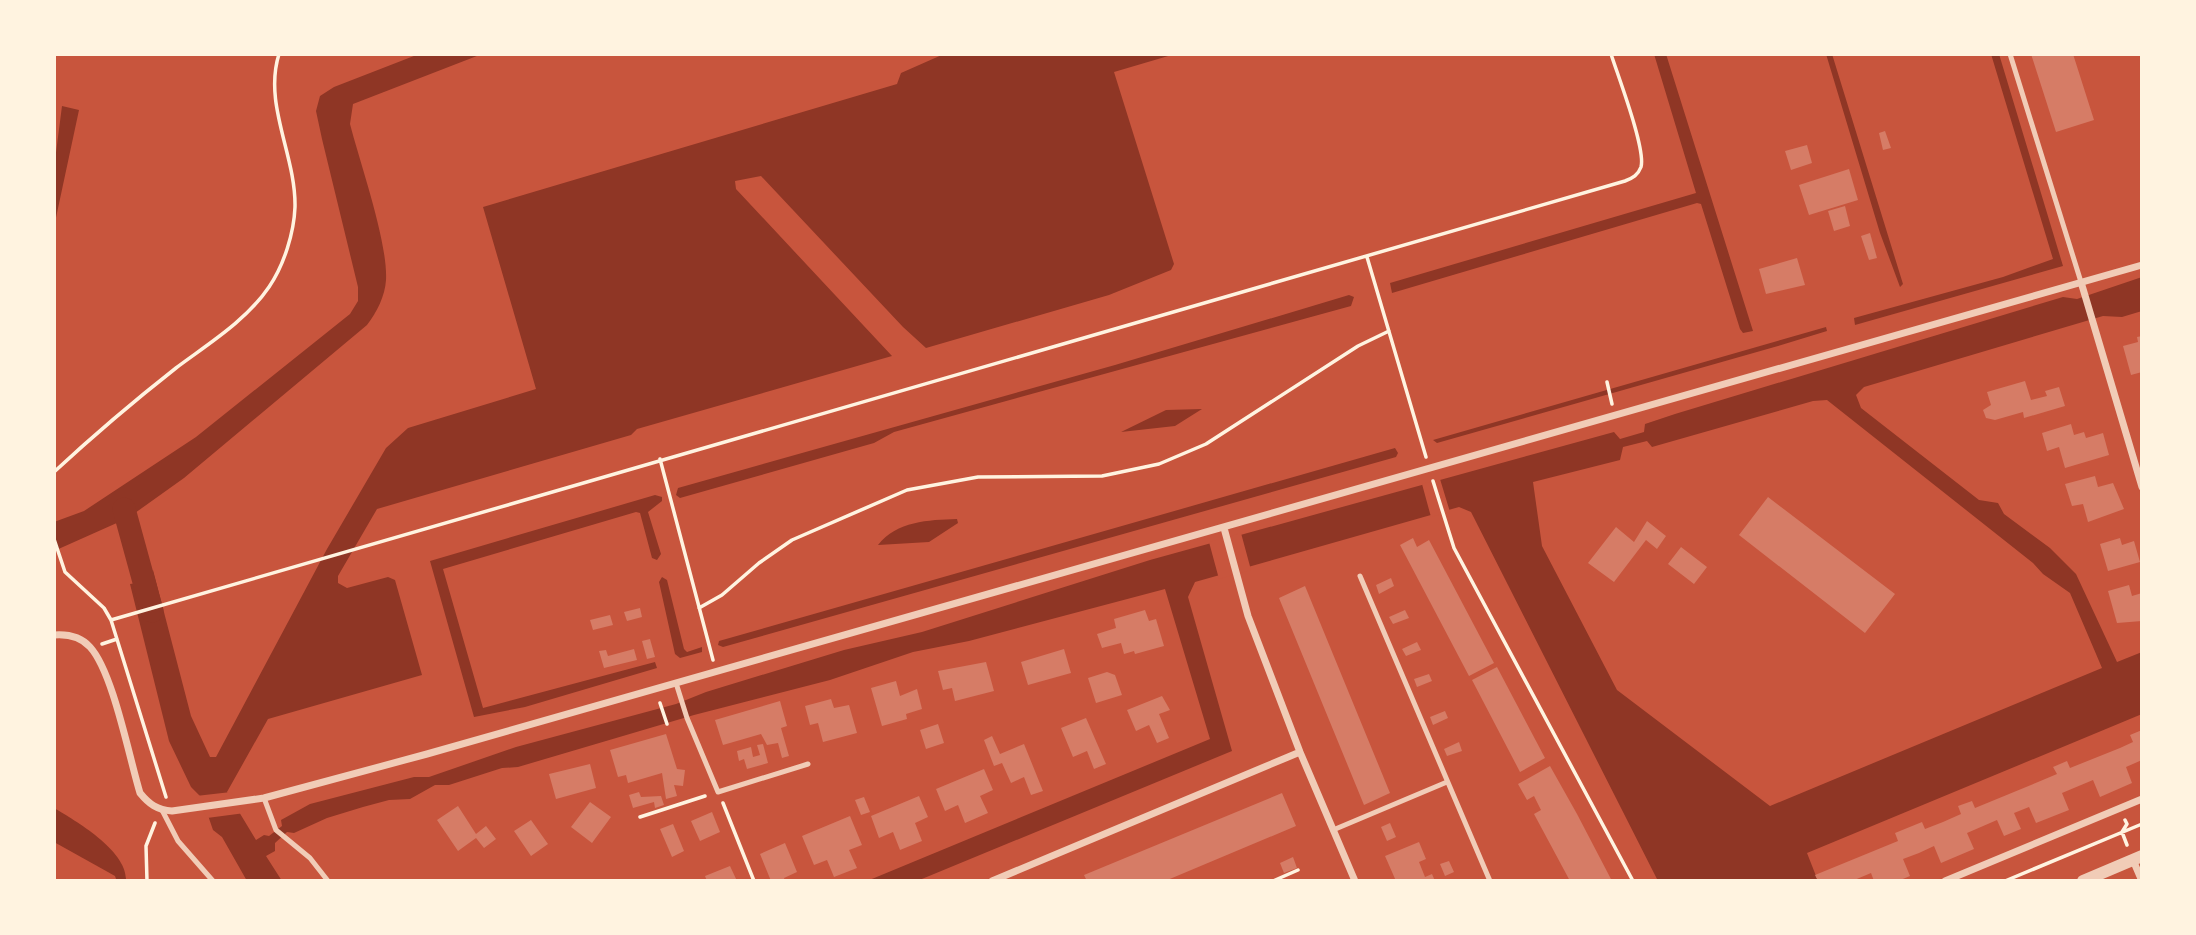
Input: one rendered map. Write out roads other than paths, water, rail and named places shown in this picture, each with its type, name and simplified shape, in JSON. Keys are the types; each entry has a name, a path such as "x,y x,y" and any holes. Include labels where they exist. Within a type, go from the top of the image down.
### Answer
{"street":[{"path":"54,635 72,636 91,648 109,688 140,793 147,801 162,810 264,798 1224,528 2142,265"},
{"path":"2081,282 2142,487"},
{"path":"1224,528 1248,616 1300,752 1354,881"},
{"path":"992,881 1300,752"},
{"path":"1945,881 2142,799"},
{"path":"2083,881 2137,858 2142,881"}],"lane":[{"path":"2010,54 2081,282"},
{"path":"1360,576 1489,881"},
{"path":"676,683 687,718 718,792 808,764"},
{"path":"1333,830 1447,782"},
{"path":"264,798 276,830 282,838 310,858 328,881"},
{"path":"162,810 178,841 213,881"}],"waterway":[{"path":"124,509 152,611"}]}
